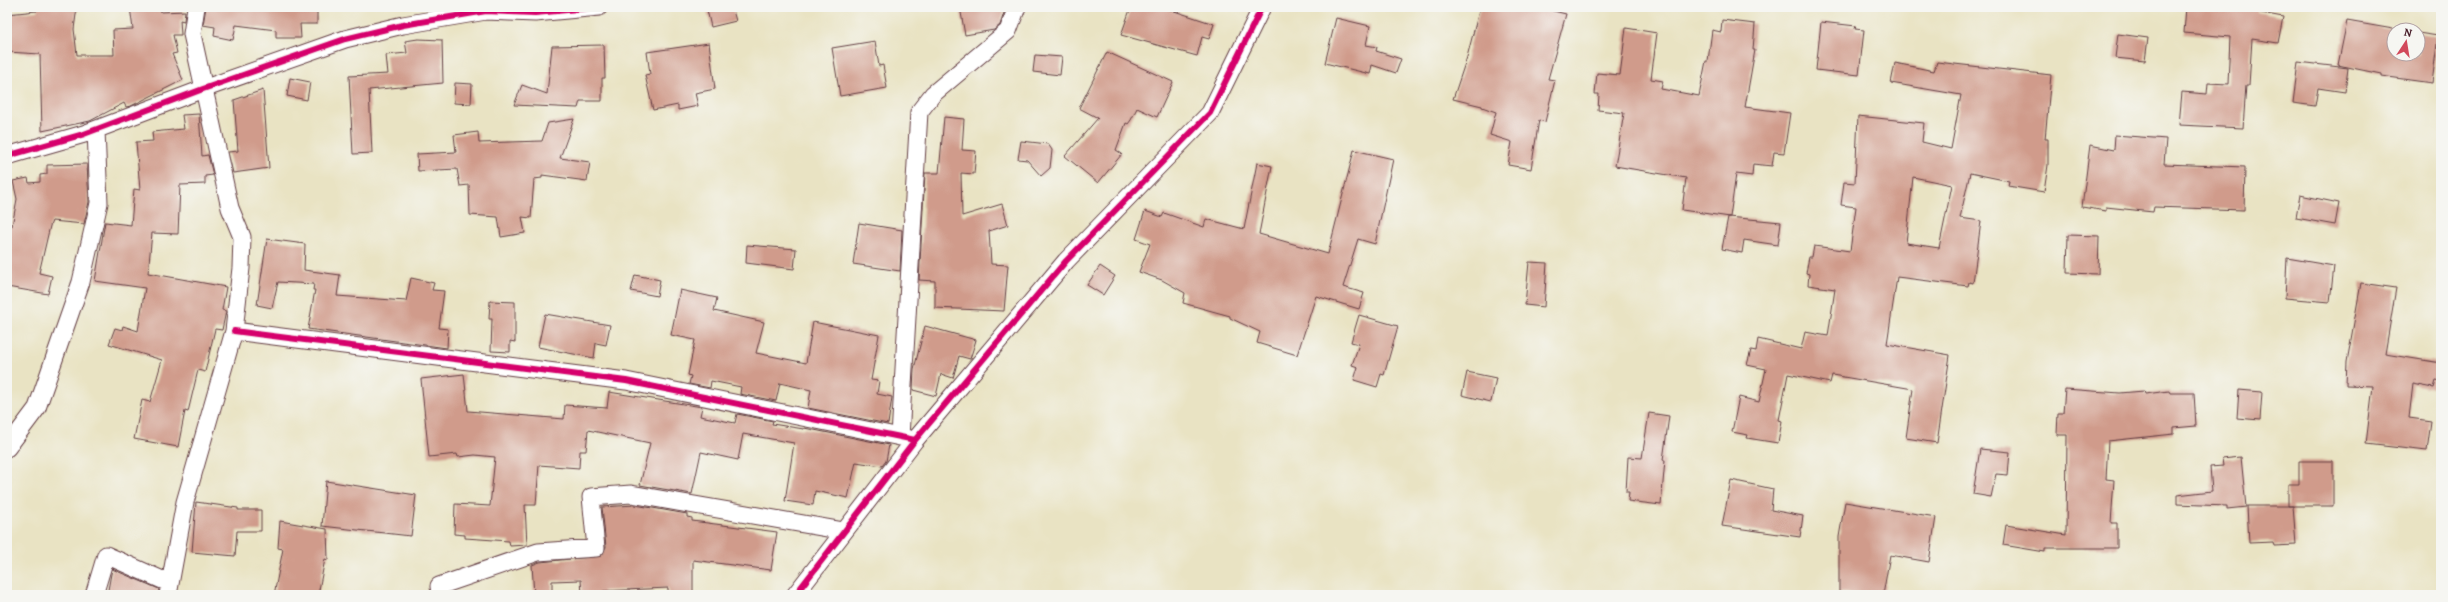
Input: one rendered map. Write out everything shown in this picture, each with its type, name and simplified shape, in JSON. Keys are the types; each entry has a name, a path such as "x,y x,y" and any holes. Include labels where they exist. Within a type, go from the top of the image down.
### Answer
{"street":[{"path":"94,595 106,555 168,589 184,502 234,331 242,237 230,208 192,34 184,7"},
{"path":"192,34 196,7"},
{"path":"7,156 96,130 203,89 345,39 403,25 486,11 535,13 599,7"},
{"path":"907,438 919,112 933,94 1008,31 1018,7"},
{"path":"795,595 844,531 907,438 1066,261 1210,113 1262,7"},
{"path":"7,448 37,408 81,282 99,203 96,130"},
{"path":"234,331 626,381 907,438"},
{"path":"440,595 439,586 538,552 596,548 591,497 630,494 844,531"}],"building":[{"path":"38,7 77,7 74,29 77,55 114,55 113,30 133,29 130,7 160,7 161,12 185,11 184,21 180,20 181,35 173,35 177,53 172,54 183,80 131,106 126,107 124,103 90,121 42,131 40,54 7,52 7,14 37,11"},
{"path":"206,7 317,7 317,24 300,24 301,38 276,38 276,30 236,25 233,40 214,36 215,27 203,25"},
{"path":"720,7 732,7 736,21 711,27 707,10"},
{"path":"960,7 1006,7 1000,25 994,30 965,35"},
{"path":"1131,7 1162,7 1214,24 1209,39 1202,37 1197,56 1121,35"},
{"path":"1480,7 1537,7 1566,14 1548,79 1555,80 1545,122 1539,120 1531,169 1508,165 1512,142 1490,135 1496,112 1482,106 1453,99 1467,57"},
{"path":"2186,7 2256,7 2256,12 2283,17 2278,43 2252,39 2249,85 2246,85 2243,128 2179,125 2182,92 2207,94 2208,83 2228,84 2230,37 2184,33"},
{"path":"1336,18 1370,26 1366,45 1377,47 1376,51 1401,59 1396,73 1372,65 1370,74 1325,63"},
{"path":"1722,20 1755,24 1753,50 1755,50 1745,107 1790,113 1784,153 1774,152 1772,166 1753,164 1752,176 1736,174 1730,217 1682,210 1686,178 1615,166 1624,113 1598,110 1599,94 1595,94 1597,73 1620,75 1626,28 1657,33 1651,79 1663,81 1661,89 1699,96 1706,61 1708,61 1712,30 1721,32"},
{"path":"2347,21 2386,28 2386,62 2426,62 2426,34 2438,36 2432,83 2381,76 2381,74 2338,65"},
{"path":"1821,22 1856,26 1855,29 1864,30 1859,75 1816,70"},
{"path":"2118,34 2148,38 2145,61 2115,58"},
{"path":"418,39 442,40 443,83 369,90 372,153 353,154 349,76 388,74 386,55 407,53 405,41"},
{"path":"875,41 879,66 883,65 887,88 840,96 832,48"},
{"path":"709,43 715,89 695,93 698,106 678,110 678,105 653,110 645,75 650,74 647,52"},
{"path":"604,45 605,78 602,78 602,101 580,101 578,108 514,105 522,85 547,94 552,46"},
{"path":"1107,52 1173,82 1157,117 1137,108 1131,120 1128,124 1126,123 1116,150 1122,154 1098,183 1065,156 1098,118 1079,108"},
{"path":"1035,55 1062,57 1060,75 1033,72"},
{"path":"1937,62 2051,75 2045,139 2048,139 2048,165 2044,192 2008,186 2009,181 1970,173 1960,218 1981,221 1973,283 1969,282 1968,286 1897,277 1887,344 1950,355 1937,443 1906,438 1913,389 1832,375 1830,383 1788,374 1779,420 1782,421 1778,443 1747,438 1748,435 1732,432 1739,397 1759,402 1766,369 1747,365 1751,350 1756,351 1758,339 1801,349 1805,332 1828,336 1835,289 1808,285 1809,274 1806,273 1809,257 1812,257 1814,246 1850,251 1856,207 1841,205 1844,182 1855,183 1858,116 1924,123 1922,142 1951,149 1961,95 1891,83 1895,63 1934,71","holes":["1913,177 1952,185 1939,248 1906,243"]},
{"path":"2298,62 2348,68 2345,92 2318,88 2315,106 2293,103"},
{"path":"290,78 310,82 307,100 287,96"},
{"path":"455,83 472,84 471,104 454,103"},
{"path":"263,90 269,168 233,173 228,152 238,151 234,100"},
{"path":"199,114 202,156 208,155 213,175 205,176 205,184 180,185 178,234 152,233 148,273 226,287 222,310 226,311 222,330 215,329 205,372 198,370 188,412 185,411 178,447 134,439 142,400 150,402 162,360 109,344 115,328 122,330 123,326 138,331 145,288 95,281 105,222 131,225 134,189 140,190 136,142 153,141 152,132 184,129 182,115"},
{"path":"944,117 964,119 962,150 976,151 974,174 961,173 962,216 1002,204 1008,225 989,231 991,264 1008,265 1004,311 935,308 935,281 919,280 925,173 939,173"},
{"path":"574,119 560,158 590,162 587,181 542,175 542,178 534,179 531,218 522,217 525,233 501,237 498,217 470,215 469,185 460,186 457,169 418,171 417,154 456,152 454,135 478,132 479,143 542,141 548,123"},
{"path":"2115,135 2166,139 2164,164 2245,167 2244,210 2154,207 2153,212 2106,207 2106,211 2082,207 2090,145 2114,150"},
{"path":"1021,141 1048,144 1052,150 1050,168 1041,176 1027,160 1018,159"},
{"path":"1354,150 1393,159 1375,244 1358,239 1343,287 1364,293 1359,309 1316,296 1297,355 1257,343 1260,332 1230,318 1230,316 1183,303 1185,293 1162,280 1139,272 1150,244 1136,239 1145,211 1162,217 1164,213 1204,227 1206,219 1244,229 1257,163 1272,166 1259,234 1328,254"},
{"path":"87,164 89,202 84,224 52,221 50,226 39,273 52,276 48,294 7,287 7,225 12,226 17,199 13,181 28,178 29,183 40,182 40,175 47,174 47,165"},
{"path":"2300,195 2339,203 2335,225 2296,218"},
{"path":"1728,217 1781,222 1778,245 1744,240 1742,253 1722,249"},
{"path":"859,223 902,230 900,271 853,264"},
{"path":"2068,235 2099,236 2098,274 2067,273"},
{"path":"267,239 305,244 304,270 340,275 337,296 406,301 411,278 434,283 432,290 444,291 439,328 448,329 447,348 308,329 315,290 313,290 314,284 278,282 272,308 257,305"},
{"path":"747,245 796,249 794,269 746,263"},
{"path":"2287,258 2334,266 2330,302 2285,298"},
{"path":"1529,262 1547,263 1544,307 1525,305"},
{"path":"1100,266 1115,276 1103,295 1087,285"},
{"path":"635,275 660,280 657,296 631,291"},
{"path":"2361,283 2396,288 2385,354 2441,363 2441,382 2436,381 2434,388 2413,384 2409,418 2431,421 2427,451 2366,444 2373,386 2346,385 2347,362"},
{"path":"680,290 717,298 714,311 764,322 756,353 806,363 813,322 879,335 871,380 879,381 877,394 892,397 888,424 808,408 811,390 780,383 776,401 740,394 741,387 711,381 710,388 689,384 691,376 688,375 695,340 671,335"},
{"path":"490,301 515,302 515,342 510,341 510,352 491,351 492,319 489,319"},
{"path":"545,314 610,325 606,345 596,343 594,358 538,347"},
{"path":"1359,315 1398,326 1384,375 1381,374 1377,387 1354,380 1358,367 1352,365 1359,344 1351,342"},
{"path":"925,326 976,340 970,359 959,356 953,378 941,374 936,396 913,390 914,369"},
{"path":"1467,372 1496,378 1491,402 1462,395"},
{"path":"464,374 468,411 564,419 565,405 607,408 609,392 702,407 700,416 735,423 737,414 773,421 772,424 804,428 889,445 886,461 882,466 856,462 848,498 815,491 813,505 785,501 794,443 743,434 738,460 701,452 692,494 640,485 650,443 588,430 586,451 580,451 579,468 539,465 536,505 525,505 527,545 510,546 509,541 465,538 465,535 454,534 455,504 490,506 495,457 475,455 458,457 457,454 429,457 421,379"},
{"path":"2065,389 2120,393 2144,391 2145,394 2169,391 2170,393 2194,393 2196,426 2174,428 2174,434 2108,441 2106,479 2114,480 2111,523 2117,523 2117,548 2045,548 2045,552 2003,545 2006,525 2066,535 2067,435 2057,435 2058,413 2063,413"},
{"path":"2239,390 2262,392 2260,420 2237,418"},
{"path":"1649,413 1669,416 1663,460 1665,460 1661,505 1628,501 1629,492 1626,492 1628,457 1642,458"},
{"path":"1980,449 2010,452 2008,475 1996,474 1991,497 1973,494"},
{"path":"2241,457 2246,507 2227,509 2227,506 2177,504 2177,495 2212,491 2210,467 2223,466 2222,459"},
{"path":"2299,461 2333,461 2333,506 2288,506 2288,484 2299,484"},
{"path":"1731,480 1773,489 1771,510 1803,516 1800,537 1722,526"},
{"path":"326,481 416,495 411,536 322,526"},
{"path":"196,502 238,508 238,510 261,510 261,531 237,531 235,556 192,552"},
{"path":"1845,502 1936,517 1929,562 1890,555 1883,595 1839,593 1839,537"},
{"path":"635,505 687,514 687,517 692,518 692,521 777,532 771,570 693,560 693,595 668,595 668,588 603,591 604,595 582,595 581,580 552,581 552,595 534,595 532,565 540,562 601,556 606,547 602,507"},
{"path":"2247,506 2293,506 2296,545 2274,546 2273,542 2249,543"},
{"path":"280,521 327,529 328,560 325,559 318,595 274,595 283,549 278,548"},
{"path":"112,569 159,589 158,595 107,595"}],"cycle path":[{"path":"7,156 84,134 203,89 345,39 403,25 486,11 535,13 599,7"},
{"path":"795,595 915,440 1066,261 1210,113 1262,7"},
{"path":"234,331 626,381 915,440"}]}
